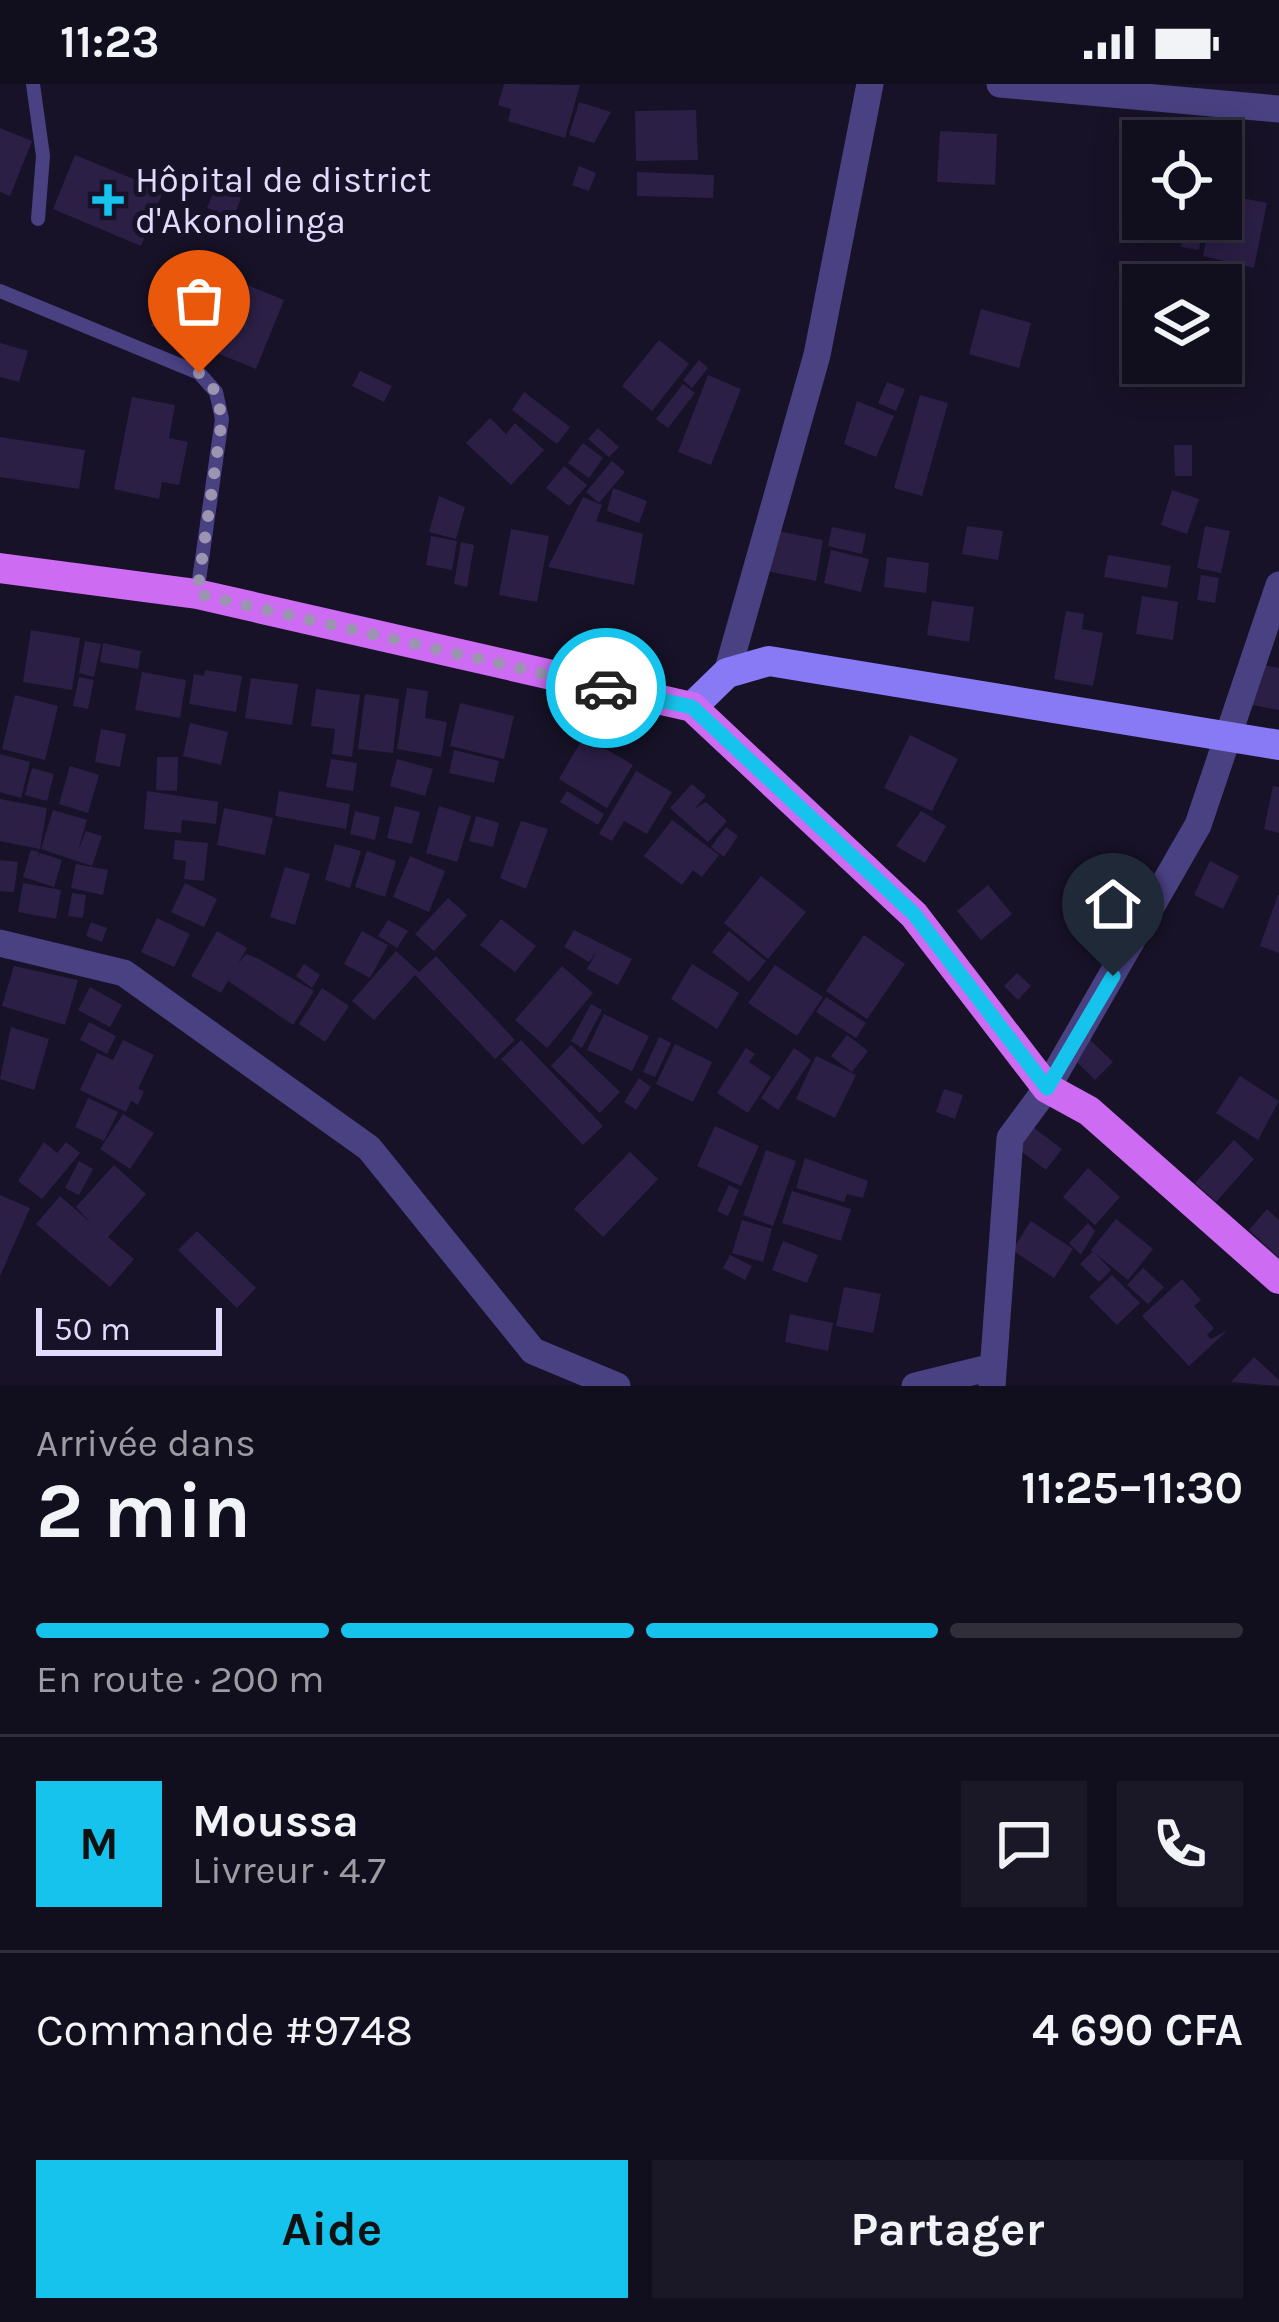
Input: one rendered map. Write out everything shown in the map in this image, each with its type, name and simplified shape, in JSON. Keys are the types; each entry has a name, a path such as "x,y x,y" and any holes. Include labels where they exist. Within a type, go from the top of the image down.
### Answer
{"main road":[{"path":"0,568 197,594 692,707 914,914 1047,1088 1089,1111 1279,1279"}],"street":[{"path":"727,673 817,355 870,84"},
{"path":"1000,84 1279,109"},
{"path":"915,1386 992,1377 1010,1138 1047,1088 1198,825 1232,736 1279,585"},
{"path":"692,707 727,673 769,662 1279,745"},
{"path":"0,943 124,973 369,1148 533,1351 616,1386"}],"lane":[{"path":"33,84 43,155 38,219"},
{"path":"0,291 199,373 216,392 222,419 197,594"}],"building":[{"path":"504,84 580,85 565,138 508,121 511,109 498,105"},
{"path":"579,102 611,112 594,143 569,135"},
{"path":"696,110 698,160 636,161 635,111"},
{"path":"0,128 32,141 10,196 0,192"},
{"path":"940,131 997,134 995,185 937,182"},
{"name":"Hôpital de district d'Akonolinga","path":"75,155 163,191 141,246 53,209"},
{"path":"579,166 596,173 589,191 572,185"},
{"path":"637,172 714,175 713,198 637,196"},
{"path":"216,187 241,198 233,219 207,208"},
{"path":"1242,198 1267,203 1254,268 1203,256 1206,240 1242,240"},
{"path":"1182,240 1201,240 1199,250 1181,247"},
{"path":"179,257 284,300 256,369 151,326"},
{"path":"981,309 1031,323 1019,368 969,354"},
{"path":"659,340 689,364 652,411 622,386"},
{"path":"0,343 28,351 19,382 0,377"},
{"path":"699,360 708,368 692,388 683,380"},
{"path":"360,371 392,386 384,402 352,386"},
{"path":"708,375 741,389 711,465 678,452"},
{"path":"887,382 905,389 896,411 878,403"},
{"path":"683,384 695,393 668,428 656,419"},
{"path":"524,392 570,427 557,444 512,410"},
{"path":"920,395 948,403 922,496 894,488"},
{"path":"132,397 175,405 169,438 188,442 179,485 162,482 159,499 114,489"},
{"path":"857,401 894,416 876,457 844,444"},
{"path":"490,418 506,434 515,423 544,450 511,485 466,443"},
{"path":"598,428 619,447 609,457 588,439"},
{"path":"0,437 85,450 79,489 0,477"},
{"path":"583,443 603,458 589,478 568,463"},
{"path":"1174,445 1192,445 1192,476 1175,476"},
{"path":"612,461 625,472 599,503 586,492"},
{"path":"564,466 587,485 569,506 546,488"},
{"path":"613,488 647,501 639,523 607,511"},
{"path":"1172,490 1199,499 1187,534 1161,525"},
{"path":"439,496 465,507 456,539 429,532"},
{"path":"583,497 602,505 596,521 643,534 634,585 548,567"},
{"path":"967,526 1003,531 998,560 962,554"},
{"path":"1205,526 1230,531 1221,573 1197,568"},
{"path":"832,527 866,534 862,554 828,546"},
{"path":"511,529 549,536 537,602 499,595"},
{"path":"773,530 823,540 816,581 766,571"},
{"path":"431,536 457,541 452,570 426,565"},
{"path":"461,542 474,545 467,587 454,584"},
{"path":"831,550 869,559 861,592 824,583"},
{"path":"1108,555 1171,566 1167,588 1104,577"},
{"path":"887,557 929,563 926,593 884,587"},
{"path":"1201,575 1219,578 1215,603 1197,600"},
{"path":"1142,596 1178,602 1173,640 1136,634"},
{"path":"932,601 974,607 969,642 927,635"},
{"path":"1066,611 1084,614 1082,629 1103,633 1093,686 1054,679"},
{"path":"31,630 80,638 72,690 23,682"},
{"path":"85,641 101,644 94,677 79,673"},
{"path":"103,643 141,651 138,669 100,662"},
{"path":"1253,663 1279,668 1279,710 1247,704"},
{"path":"205,670 242,676 236,712 189,704 194,674 204,676"},
{"path":"142,672 186,680 180,718 135,710"},
{"path":"79,677 94,680 88,709 73,706"},
{"path":"251,678 298,684 292,725 245,718"},
{"path":"407,688 428,691 425,718 447,722 441,757 397,749"},
{"path":"316,689 360,695 352,757 332,754 335,729 311,726"},
{"path":"365,694 399,699 393,753 358,749"},
{"path":"15,695 58,706 45,760 2,749"},
{"path":"460,703 514,716 504,759 450,746"},
{"path":"190,723 228,732 221,765 183,756"},
{"path":"101,729 126,734 120,767 95,762"},
{"path":"910,735 958,759 932,811 884,788"},
{"path":"584,736 633,765 607,808 559,779"},
{"path":"454,750 499,761 494,783 449,773"},
{"path":"0,754 30,762 21,798 0,792"},
{"path":"157,757 178,757 177,791 156,790"},
{"path":"331,759 357,763 353,791 326,787"},
{"path":"397,759 433,769 425,796 390,786"},
{"path":"70,766 99,775 88,813 59,804"},
{"path":"32,768 54,774 47,801 25,795"},
{"path":"636,771 672,792 647,834 624,821 612,841 599,834"},
{"path":"692,784 706,796 694,809 706,802 727,821 708,842 670,808"},
{"path":"1273,786 1279,787 1279,833 1264,829"},
{"path":"147,791 218,802 216,824 182,820 181,833 144,829"},
{"path":"279,791 350,804 346,829 275,816"},
{"path":"567,791 604,814 598,825 560,802"},
{"path":"0,799 47,808 40,849 0,841"},
{"path":"395,806 420,812 412,844 387,838"},
{"path":"439,806 471,816 457,862 426,853"},
{"path":"224,808 273,818 265,855 217,845"},
{"path":"53,810 87,820 78,851 86,831 102,836 92,866 41,849"},
{"path":"355,811 380,817 375,840 350,834"},
{"path":"921,811 946,826 925,863 896,846"},
{"path":"476,816 499,823 493,847 469,841"},
{"path":"672,820 719,855 702,877 693,870 682,885 644,856"},
{"path":"521,821 548,829 526,889 500,878"},
{"path":"726,827 738,836 724,857 711,847"},
{"path":"175,840 208,843 204,881 184,879 186,861 173,859"},
{"path":"335,844 361,851 350,888 325,880"},
{"path":"31,850 39,852 38,858 40,853 62,860 54,887 23,877"},
{"path":"367,851 396,861 385,897 355,887"},
{"path":"410,856 445,871 429,912 393,897"},
{"path":"0,860 18,862 14,892 0,891"},
{"path":"1210,861 1239,876 1223,909 1194,895"},
{"path":"76,864 108,870 103,895 71,888"},
{"path":"285,867 310,874 295,925 270,917"},
{"path":"761,876 806,912 768,959 724,923"},
{"path":"23,883 61,890 56,919 18,912"},
{"path":"185,883 217,899 204,927 171,912"},
{"path":"988,885 1012,914 981,940 957,911"},
{"path":"72,893 86,895 83,918 68,916"},
{"path":"1279,895 1279,953 1260,946"},
{"path":"448,898 467,915 434,951 415,934"},
{"path":"157,918 190,934 174,967 141,952"},
{"path":"501,919 536,946 515,972 480,945"},
{"path":"388,920 408,931 397,948 378,936"},
{"path":"91,922 107,928 102,942 86,936"},
{"path":"574,930 632,959 618,985 587,969 597,951 589,962 564,947"},
{"path":"217,931 247,948 238,964 246,954 314,991 293,1025 228,981 221,993 191,976"},
{"path":"362,931 388,945 370,978 344,964"},
{"path":"729,931 766,961 749,982 712,952"},
{"path":"864,935 905,964 867,1019 826,991"},
{"path":"396,951 419,972 436,956 515,1040 495,1059 415,975 374,1020 352,1001"},
{"path":"304,964 320,975 312,988 296,976"},
{"path":"692,964 739,993 717,1029 671,999"},
{"path":"775,965 823,997 797,1036 748,1003"},
{"path":"14,966 78,980 65,1025 2,1006"},
{"path":"562,966 593,993 547,1048 515,1020"},
{"path":"1017,973 1031,986 1018,1000 1004,986"},
{"path":"90,987 122,1005 110,1027 78,1010"},
{"path":"322,988 349,1006 325,1042 299,1024"},
{"path":"826,997 866,1023 856,1038 816,1012"},
{"path":"591,1004 602,1010 582,1048 571,1041"},
{"path":"604,1014 649,1036 632,1071 587,1050"},
{"path":"89,1022 116,1036 107,1054 80,1040"},
{"path":"11,1027 49,1039 34,1090 0,1079"},
{"path":"1079,1029 1113,1062 1095,1080 1062,1047"},
{"path":"847,1035 868,1051 852,1072 831,1056"},
{"path":"659,1037 671,1043 655,1077 643,1072"},
{"path":"123,1040 154,1055 138,1089 144,1091 138,1105 131,1101 126,1112 80,1090 97,1053 113,1060"},
{"path":"521,1040 603,1126 583,1145 501,1059"},
{"path":"675,1044 712,1062 693,1102 656,1084"},
{"path":"571,1045 620,1092 600,1113 551,1066"},
{"path":"746,1048 755,1054 749,1062 771,1077 748,1113 717,1093"},
{"path":"794,1048 811,1060 778,1110 761,1098"},
{"path":"816,1056 856,1075 835,1118 796,1099"},
{"path":"1240,1076 1279,1101 1258,1140 1216,1113"},
{"path":"639,1078 651,1087 636,1110 624,1102"},
{"path":"944,1089 963,1095 955,1119 936,1112"},
{"path":"88,1098 118,1112 104,1141 75,1127"},
{"path":"123,1114 154,1133 130,1169 100,1149"},
{"path":"1026,1122 1062,1149 1046,1170 1010,1143"},
{"path":"715,1126 759,1146 741,1186 697,1166"},
{"path":"1234,1140 1254,1159 1216,1202 1195,1183"},
{"path":"44,1142 57,1153 66,1142 80,1153 42,1199 18,1181"},
{"path":"766,1150 796,1161 773,1226 743,1215"},
{"path":"630,1152 658,1179 603,1237 574,1209"},
{"path":"805,1158 868,1181 863,1198 847,1194 844,1202 796,1188"},
{"path":"79,1161 93,1169 79,1195 65,1188"},
{"path":"114,1165 146,1194 108,1237 134,1259 110,1287 36,1224 60,1196 91,1223 76,1207"},
{"path":"1088,1168 1120,1197 1095,1225 1063,1197"},
{"path":"729,1185 739,1190 728,1216 717,1211"},
{"path":"792,1191 851,1209 841,1241 782,1223"},
{"path":"0,1195 30,1208 0,1276"},
{"path":"1267,1209 1279,1220 1279,1258 1249,1230"},
{"path":"1116,1219 1153,1249 1128,1280 1091,1250"},
{"path":"742,1220 772,1229 763,1262 732,1253"},
{"path":"1031,1221 1073,1249 1054,1278 1012,1250"},
{"path":"1088,1223 1095,1231 1081,1255 1069,1243"},
{"path":"197,1231 256,1288 237,1308 178,1250"},
{"path":"783,1241 818,1255 807,1283 772,1270"},
{"path":"1093,1251 1111,1270 1099,1282 1080,1264"},
{"path":"730,1255 752,1266 745,1280 723,1268"},
{"path":"1143,1268 1164,1287 1148,1304 1127,1285"},
{"path":"1112,1275 1140,1303 1117,1325 1089,1297"},
{"path":"1182,1279 1201,1300 1194,1306 1214,1328 1207,1335 1211,1339 1228,1330 1189,1366 1142,1316"},
{"path":"844,1287 881,1294 873,1333 836,1326"},
{"path":"790,1314 833,1323 828,1351 785,1342"},
{"path":"1254,1357 1279,1380 1279,1386 1231,1382"}],"way so far":[{"path":"199,373 216,392 222,419 197,594 606,688"}],"place":[{"name":"Hôpital de district d'Akonolinga","path":"108,200"}],"route":[{"path":"606,688 692,707 914,914 1047,1088 1113,976"}]}
